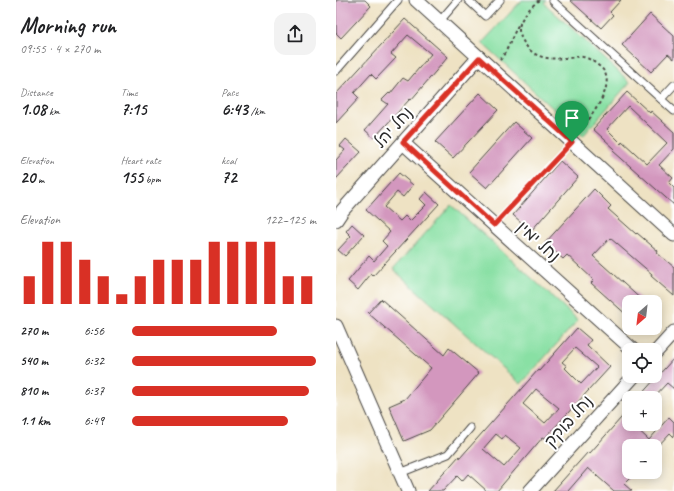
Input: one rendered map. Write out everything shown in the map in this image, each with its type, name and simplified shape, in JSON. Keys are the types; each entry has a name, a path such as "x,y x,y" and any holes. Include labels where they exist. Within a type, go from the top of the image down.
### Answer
{"street":[{"path":"416,0 674,235"},
{"name":"נחל יהל","path":"336,220 342,211 479,58"},
{"name":"נחל ימין","path":"403,142 625,343"},
{"path":"336,326 408,491"},
{"path":"662,345 674,332"},
{"name":"נחל בוקק","path":"530,491 628,383"}],"lane":[{"path":"336,71 398,0"},
{"path":"439,22 458,0"},
{"path":"468,0 485,16 500,0"},
{"path":"553,1 674,111"},
{"path":"661,99 674,85"},
{"path":"400,473 448,454 470,428"}],"path":[{"path":"492,70 504,54 515,31 529,9 539,0"},
{"path":"494,225 572,142 598,106 606,86 606,79 602,68 593,61 583,57 554,60 541,57 533,53 524,43 519,32 521,21"}],"green space":[{"path":"522,0 546,0 544,3 630,82 583,136 482,43"},
{"path":"451,205 578,320 521,384 393,269"}],"building":[{"path":"336,0 365,0 371,6 341,38 336,33"},
{"path":"570,0 621,0 610,12 613,15 601,28"},
{"path":"650,14 674,36 674,59 668,54 651,72 622,45"},
{"path":"405,19 448,57 411,100 410,99 374,138 365,130 388,104 382,100 389,93 390,94 403,78 408,81 431,54 408,35 391,54 396,58 376,79 371,74 354,93 359,98 336,123 336,94"},
{"path":"627,92 674,132 674,149 659,165 673,178 669,183 674,188 674,205 613,151 615,149 593,129","holes":["628,106 667,143 647,164 622,141 621,143 607,129"]},
{"path":"480,93 498,110 453,158 435,142"},
{"path":"514,122 532,138 487,188 469,172"},
{"path":"346,139 361,152 336,179 336,160 345,150 340,146"},
{"path":"560,161 578,177 531,231 513,215"},
{"path":"399,173 413,185 403,197 397,192 384,207 400,221 405,216 410,221 426,205 420,199 426,192 439,204 373,276 371,274 358,290 348,281 369,256 374,261 387,246 382,241 390,232 366,210"},
{"path":"594,189 611,206 608,209 658,251 657,253 674,267 674,296 651,276 652,274 610,238 593,256 636,295 622,295 622,311 591,283 594,280 567,255 563,259 545,243"},
{"path":"352,224 364,235 345,256 338,250 351,236 346,231"},
{"path":"381,299 444,355 449,348 479,373 430,430 404,441 389,406 405,399 431,368 368,313"},
{"path":"577,328 591,340 587,345 610,367 545,438 543,437 497,491 487,491 468,474 462,481 457,476 443,491 428,491 459,456 460,458 538,370 539,371","holes":["575,348 597,367 581,384 565,368 567,366 562,362","536,389 559,408 545,423 523,404","496,434 502,439 505,435 521,448 504,467 483,449"]},
{"path":"674,358 674,389 667,383 660,391 644,391 652,383 662,383 662,371"},
{"path":"622,417 622,431 639,431 648,439 622,439 622,479 629,479 624,484 632,491 614,491 588,468 568,491 553,491 588,452 590,453"},
{"path":"669,417 674,422 674,437 670,433 662,442 662,439 650,439 657,431 662,431 662,425"}],"route":[{"path":"479,58 572,142 494,225 403,142 479,58"}]}
